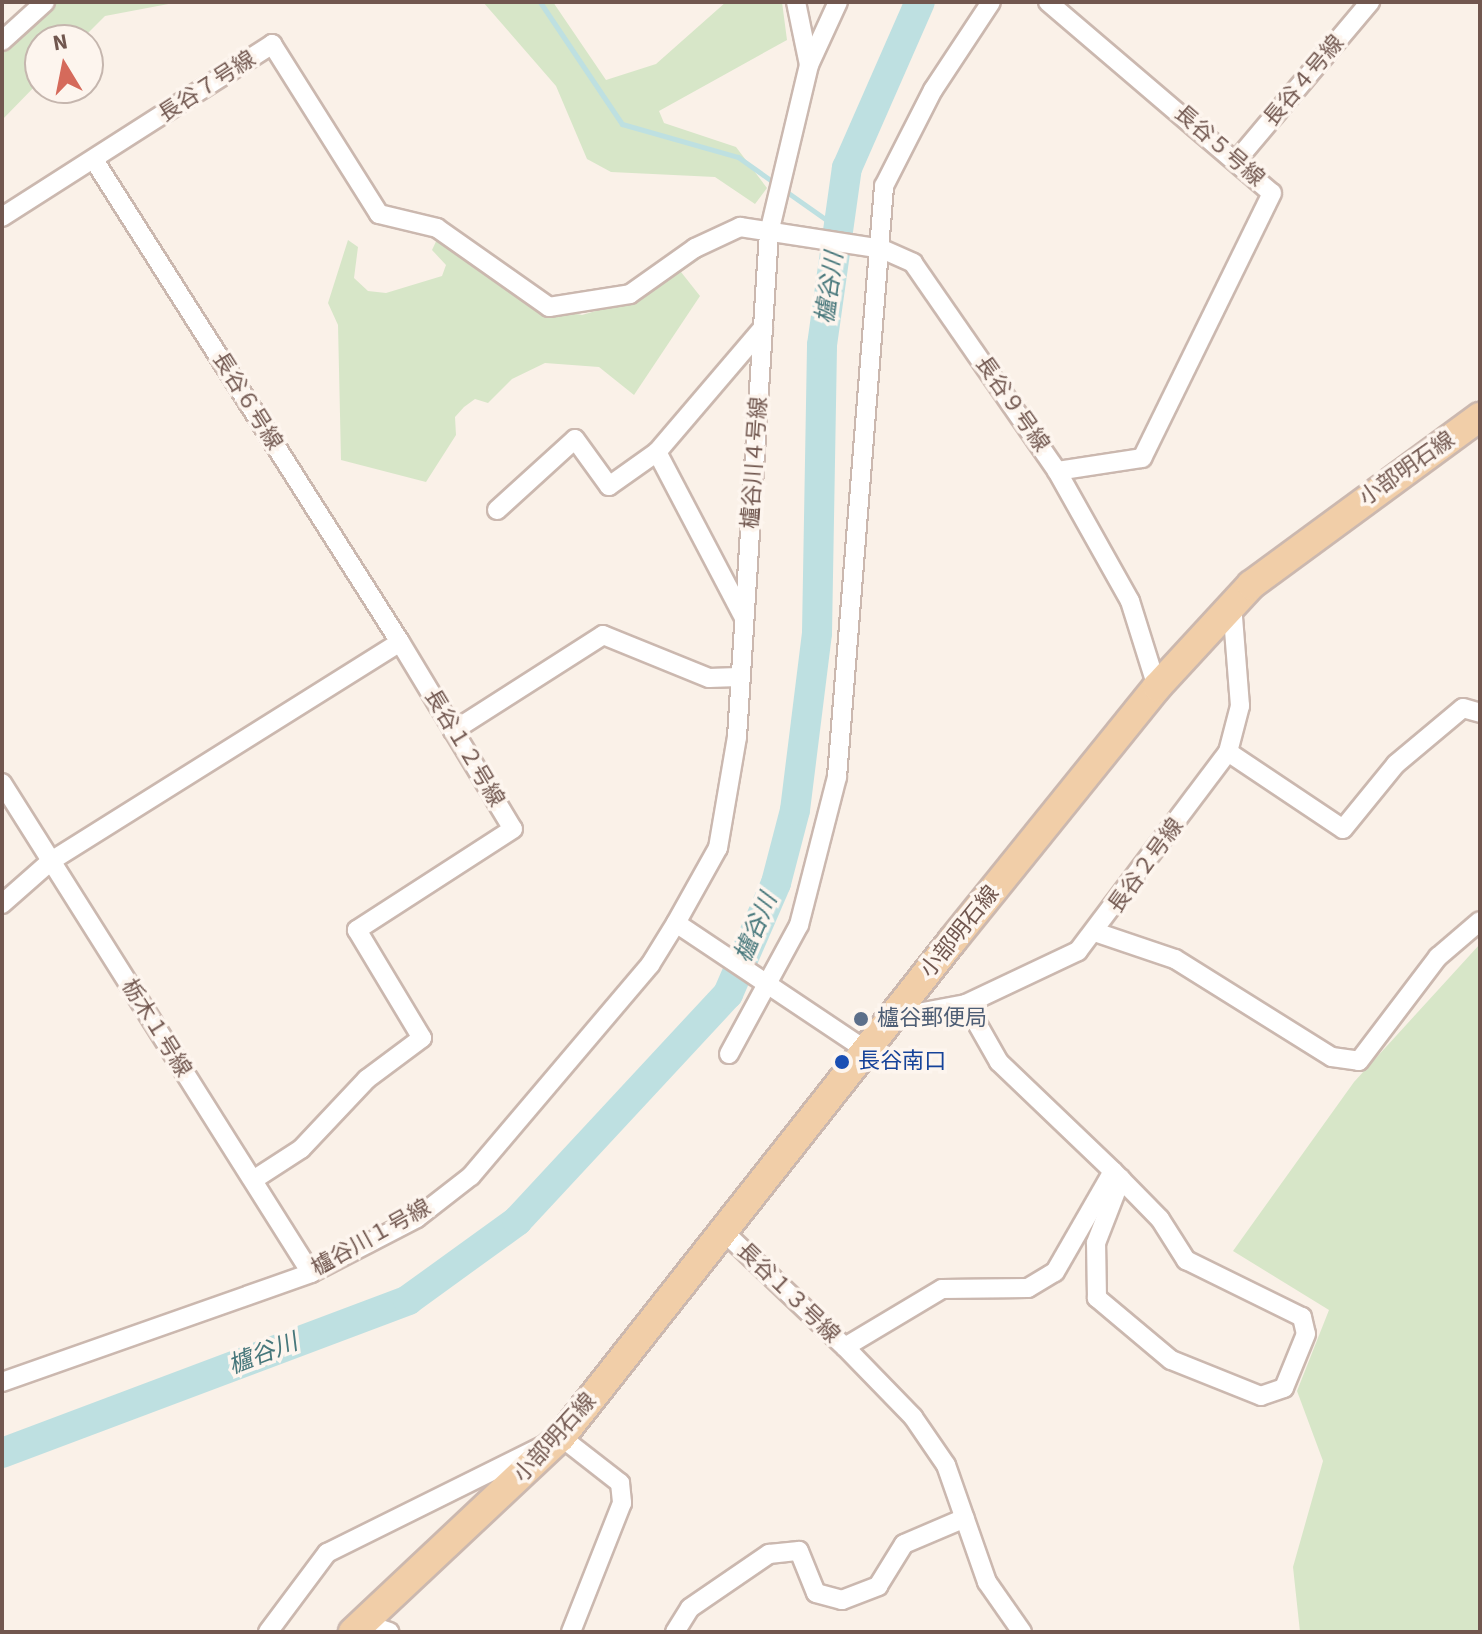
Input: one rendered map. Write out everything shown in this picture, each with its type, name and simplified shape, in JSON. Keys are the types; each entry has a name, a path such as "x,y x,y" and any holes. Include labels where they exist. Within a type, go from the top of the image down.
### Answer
{"main road":[{"name":"小部明石線","path":"368,1629 561,1437 722,1230 1157,687 1232,605 1480,417"}],"street":[{"path":"2,41 45,2"},
{"path":"796,2 809,65"},
{"name":"櫨谷川４号線","path":"676,923 718,848 737,737 738,677 769,233 780,173 809,65 838,2"},
{"path":"729,1054 799,925 846,724 864,402 882,249 884,186 933,90 991,2"},
{"name":"長谷５号線","path":"1048,2 1237,160 1272,193 1142,458 1057,471"},
{"name":"長谷４号線","path":"1237,160 1370,2"},
{"name":"長谷７号線","path":"2,217 272,44 379,214 437,228"},
{"name":"長谷６号線","path":"94,160 400,642"},
{"name":"長谷９号線","path":"437,228 549,307 630,294 695,248 740,227 882,249 913,263 1057,471 1130,601 1157,687"},
{"path":"497,510 575,439 609,486 657,452 763,328"},
{"path":"657,452 743,617"},
{"path":"1232,605 1240,706 1228,752 1343,829 1396,764 1463,708 1480,713"},
{"path":"453,731 603,635 709,678 738,677"},
{"path":"2,904 51,861 400,642"},
{"name":"長谷１２号線","path":"253,1180 301,1149 367,1079 422,1038 357,930 513,829 400,642"},
{"name":"長谷２号線","path":"1228,752 1098,933 1175,959 1332,1057 1359,1061 1438,957 1480,921"},
{"name":"栃木１号線","path":"2,783 311,1273"},
{"path":"676,923 769,980 866,1050"},
{"name":"櫨谷川１号線","path":"2,1382 311,1273 417,1218 471,1176 650,965 676,923"},
{"path":"891,1018 966,1004 1038,976 1098,933"},
{"path":"966,1004 999,1062 1117,1175 1186,1260 1302,1317 1306,1334 1284,1388 1261,1396 1171,1360 1097,1298 1096,1243 1117,1175"},
{"name":"長谷１３号線","path":"722,1230 845,1347 942,1289 1028,1288 1055,1272 1117,1175"},
{"path":"845,1347 913,1417 946,1465 987,1582 1022,1632"},
{"path":"268,1632 327,1553 561,1437 620,1483 622,1503 571,1632"},
{"path":"675,1632 690,1608 769,1554 799,1551 816,1593 842,1600 878,1586 904,1544 965,1518"}],"green space":[{"path":"57,2 179,2 105,16 97,24 33,24"},
{"path":"483,2 553,2 606,80 656,64 726,2 782,2 787,40 659,111 664,123 736,147 767,188 755,204 715,177 611,172 587,159 556,86"},
{"path":"24,32 24,97 2,120 2,52"},
{"path":"440,233 542,307 582,315 640,298 700,249 707,254 681,272 700,296 634,395 599,367 545,363 512,379 488,403 475,399 464,407 455,417 456,435 426,482 341,460 338,325 328,303 348,240 358,247 354,278 368,291 386,293 442,276 446,265 432,250"},
{"path":"1480,944 1480,1632 1300,1632 1293,1567 1323,1461 1297,1391 1329,1310 1233,1251 1354,1082"}],"waterway":[{"path":"540,2 622,124 738,157 776,184"},
{"name":"櫨谷川","path":"2,1453 408,1300 517,1221 728,994 776,883 795,810 817,633 822,345 847,168 920,2"},
{"path":"784,190 838,228"}],"place":[{"name":"櫨谷郵便局","path":"861,1019"},
{"name":"長谷南口","path":"842,1062"}]}
